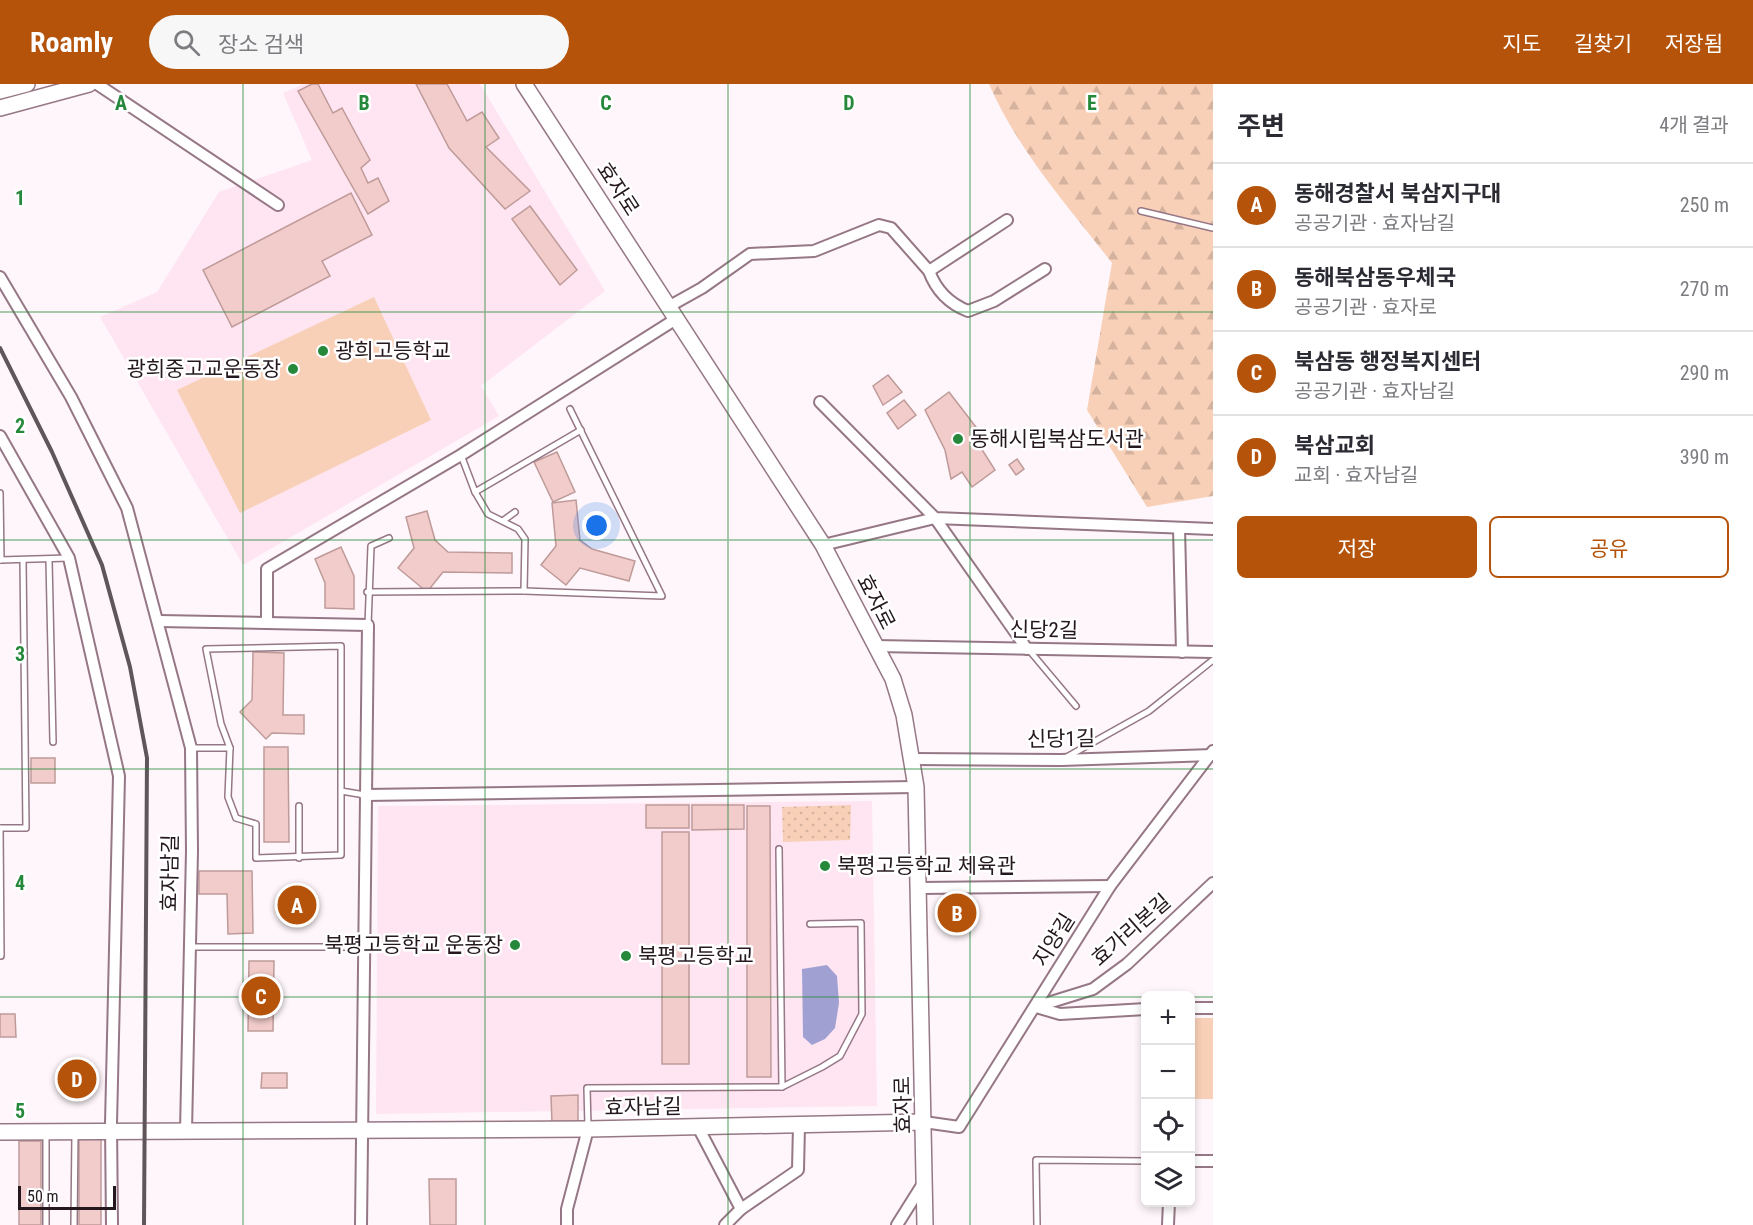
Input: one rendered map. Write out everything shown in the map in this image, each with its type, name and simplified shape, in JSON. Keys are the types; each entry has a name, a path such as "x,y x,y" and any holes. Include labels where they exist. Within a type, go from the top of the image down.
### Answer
{"street":[{"path":"0,91 27,84"},
{"path":"0,108 89,84"},
{"path":"96,84 278,205"},
{"name":"효자로","path":"524,84 823,545 893,680 904,715 916,787 925,1225"},
{"path":"929,271 1007,220"},
{"path":"267,623 267,569 461,455 672,313 702,288 750,254 814,251 879,225 891,228 929,271 932,280 952,304 968,310 994,301 1045,269"},
{"name":"효자남길","path":"0,277 71,397 127,508 159,621 191,748 186,1131"},
{"path":"820,402 935,518 1028,649"},
{"path":"0,436 69,558 119,776 111,1131 112,1225"},
{"path":"823,545 935,518 1213,529"},
{"path":"1179,528 1182,652"},
{"path":"159,621 368,625 361,1225"},
{"name":"신당2길","path":"875,646 1213,652"},
{"name":"신당1길","path":"913,759 1061,760 1212,754"},
{"name":"지양길","path":"924,1122 959,1127 1110,886 1212,754"},
{"path":"365,795 916,787"},
{"name":"효가리본길","path":"1035,1007 1093,989 1127,964 1213,883"},
{"path":"919,888 1110,886"},
{"path":"1035,1007 1060,1014 1141,1009"},
{"path":"1195,1008 1213,1008"},
{"name":"효자남길","path":"0,1132 588,1129 924,1122"},
{"path":"725,1225 741,1209 798,1170 799,1125"},
{"path":"698,1127 741,1209"},
{"path":"567,1225 567,1209 588,1129"},
{"path":"1195,1161 1213,1161"},
{"path":"897,1225 924,1182"},
{"path":"1168,1225 1169,1207"}],"lane":[{"path":"1141,211 1213,228"},
{"path":"367,592 524,591 662,596 570,409"},
{"path":"475,492 581,430"},
{"path":"461,455 475,492 488,514 518,529 525,539 524,591"},
{"path":"0,494 1,560 69,558"},
{"path":"504,520 515,512"},
{"path":"368,625 367,592 371,546 389,538"},
{"path":"1,956 0,828 26,828 22,560"},
{"path":"49,560 53,742"},
{"path":"342,646 341,791 341,855 256,858 256,824 236,818 228,797 230,748 221,724 206,649 342,646"},
{"path":"1028,649 1076,706"},
{"path":"1061,760 1149,711 1213,660"},
{"path":"191,748 230,748"},
{"path":"341,791 365,795"},
{"path":"299,806 299,858"},
{"path":"779,849 782,1087"},
{"path":"588,1129 587,1088 782,1087 840,1056 862,1014 861,923 810,924"},
{"path":"190,947 363,946"},
{"path":"46,1132 46,1225"},
{"path":"74,1225 75,1132"},
{"path":"1037,1225 1036,1161 1141,1161"}],"shaded area":[{"name":"광희고등학교","path":"304,84 480,84 605,291 481,386 499,416 243,565 100,317 157,292 219,192 312,160 283,93"},
{"name":"북평고등학교","path":"872,801 877,1106 376,1114 378,806"}],"green space":[{"path":"989,84 1213,84 1213,496 1147,507 1087,410 1112,263 1029,155 1001,109"},
{"path":"374,297 431,420 240,513 177,390"},
{"path":"851,805 850,840 783,842 782,807"},
{"path":"1195,1018 1213,1018 1213,1099 1195,1099"}],"water":[{"path":"827,965 837,976 839,1003 835,1028 825,1039 812,1045 803,1037 802,969"}],"building":[{"path":"312,84 318,84 333,113 342,108 370,160 361,168 368,183 378,178 389,201 368,214 298,91"},
{"path":"416,84 447,84 467,121 482,112 499,138 486,147 530,191 505,209 449,148"},
{"path":"351,193 372,235 322,261 330,276 232,327 203,270"},
{"path":"530,206 577,270 560,285 512,219"},
{"path":"888,375 902,392 883,405 873,386"},
{"name":"동해시립북삼도서관","path":"949,392 979,431 974,437 995,470 972,487 962,472 951,479 945,450 925,410"},
{"path":"904,400 916,415 898,429 887,413"},
{"path":"557,452 575,492 553,502 534,462"},
{"path":"1017,459 1024,469 1016,475 1009,465"},
{"path":"576,500 580,540 592,549 635,561 629,581 580,568 566,585 541,565 556,546 552,503"},
{"path":"427,511 435,540 448,552 512,553 512,573 443,572 427,592 398,568 414,548 406,517"},
{"path":"341,547 354,576 354,609 325,608 325,583 315,559"},
{"path":"253,652 284,653 283,715 304,715 304,734 272,733 266,739 240,712 252,700"},
{"path":"264,747 288,747 289,842 264,842"},
{"path":"31,758 55,758 55,783 31,783"},
{"path":"646,805 689,805 689,828 646,828"},
{"path":"692,805 744,805 744,829 692,830"},
{"path":"747,806 770,806 771,1077 747,1077"},
{"path":"662,832 689,832 689,1064 662,1064"},
{"path":"199,871 252,871 253,933 228,934 227,894 199,894"},
{"path":"249,961 274,961 273,1031 248,1031"},
{"path":"0,1014 15,1014 16,1037 0,1037"},
{"path":"262,1073 287,1073 287,1088 261,1088"},
{"path":"578,1095 578,1122 552,1123 551,1096"},
{"path":"79,1139 101,1139 101,1225 79,1225"},
{"path":"19,1141 41,1141 41,1225 19,1225"},
{"path":"429,1179 456,1179 456,1225 430,1225"}],"railway":[{"path":"0,348 52,452 102,565 130,667 147,758 144,1225"}],"place":[{"name":"광희고등학교","path":"323,351"},
{"name":"광희중고교운동장","path":"293,369"},
{"name":"동해시립북삼도서관","path":"958,439"},
{"name":"북평고등학교 체육관","path":"825,866"},
{"name":"동해경찰서 북삼지구대","path":"297,905"},
{"name":"동해북삼동우체국","path":"957,913"},
{"name":"북평고등학교 운동장","path":"515,945"},
{"name":"북평고등학교","path":"626,956"},
{"name":"북삼동 행정복지센터","path":"261,996"},
{"name":"북삼교회","path":"77,1079"}]}
